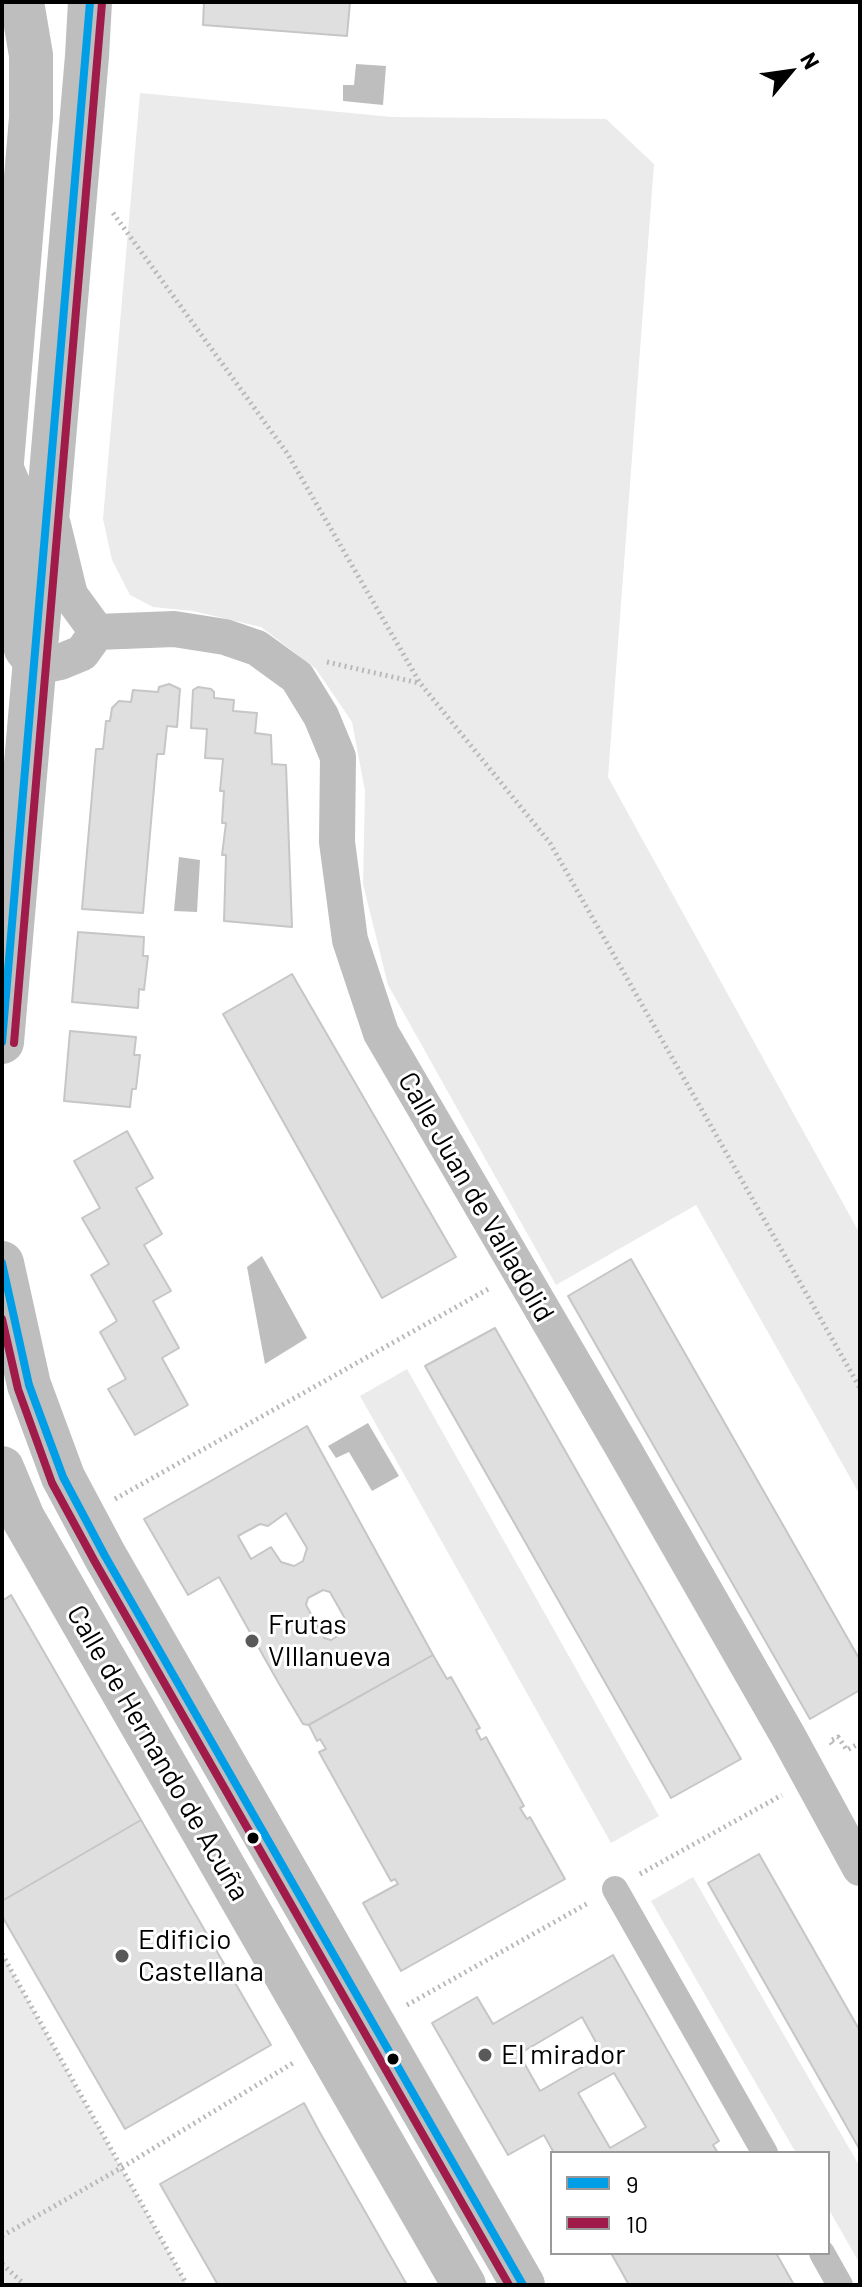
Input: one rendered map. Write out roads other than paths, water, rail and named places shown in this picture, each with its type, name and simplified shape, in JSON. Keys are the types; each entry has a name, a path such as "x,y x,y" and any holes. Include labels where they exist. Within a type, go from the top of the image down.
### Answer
{"street":[{"path":"22,2 31,55"},
{"path":"35,2 30,131 2,460 18,497 42,608"},
{"path":"2,1042 18,668 42,608 90,2"},
{"path":"18,668 60,662 82,653 97,632 42,608"},
{"name":"Calle Juan de Valladolid","path":"97,632 174,629 225,637 257,648 297,677 321,716 338,757 337,842 350,940 381,1033 631,1462 860,1868"},
{"name":"Calle de Hernando de Acuña","path":"2,1263 29,1385 63,1477 523,2285"},
{"name":"Calle de Hernando de Acuña","path":"2,1468 23,1518 464,2285"},
{"path":"615,1889 764,2151"},
{"path":"823,2255 840,2285"}],"place":[{"name":"Frutas VIllanueva","path":"252,1641"},
{"name":"Edificio Castellana","path":"122,1956"},
{"name":"El mirador","path":"485,2055"}]}
